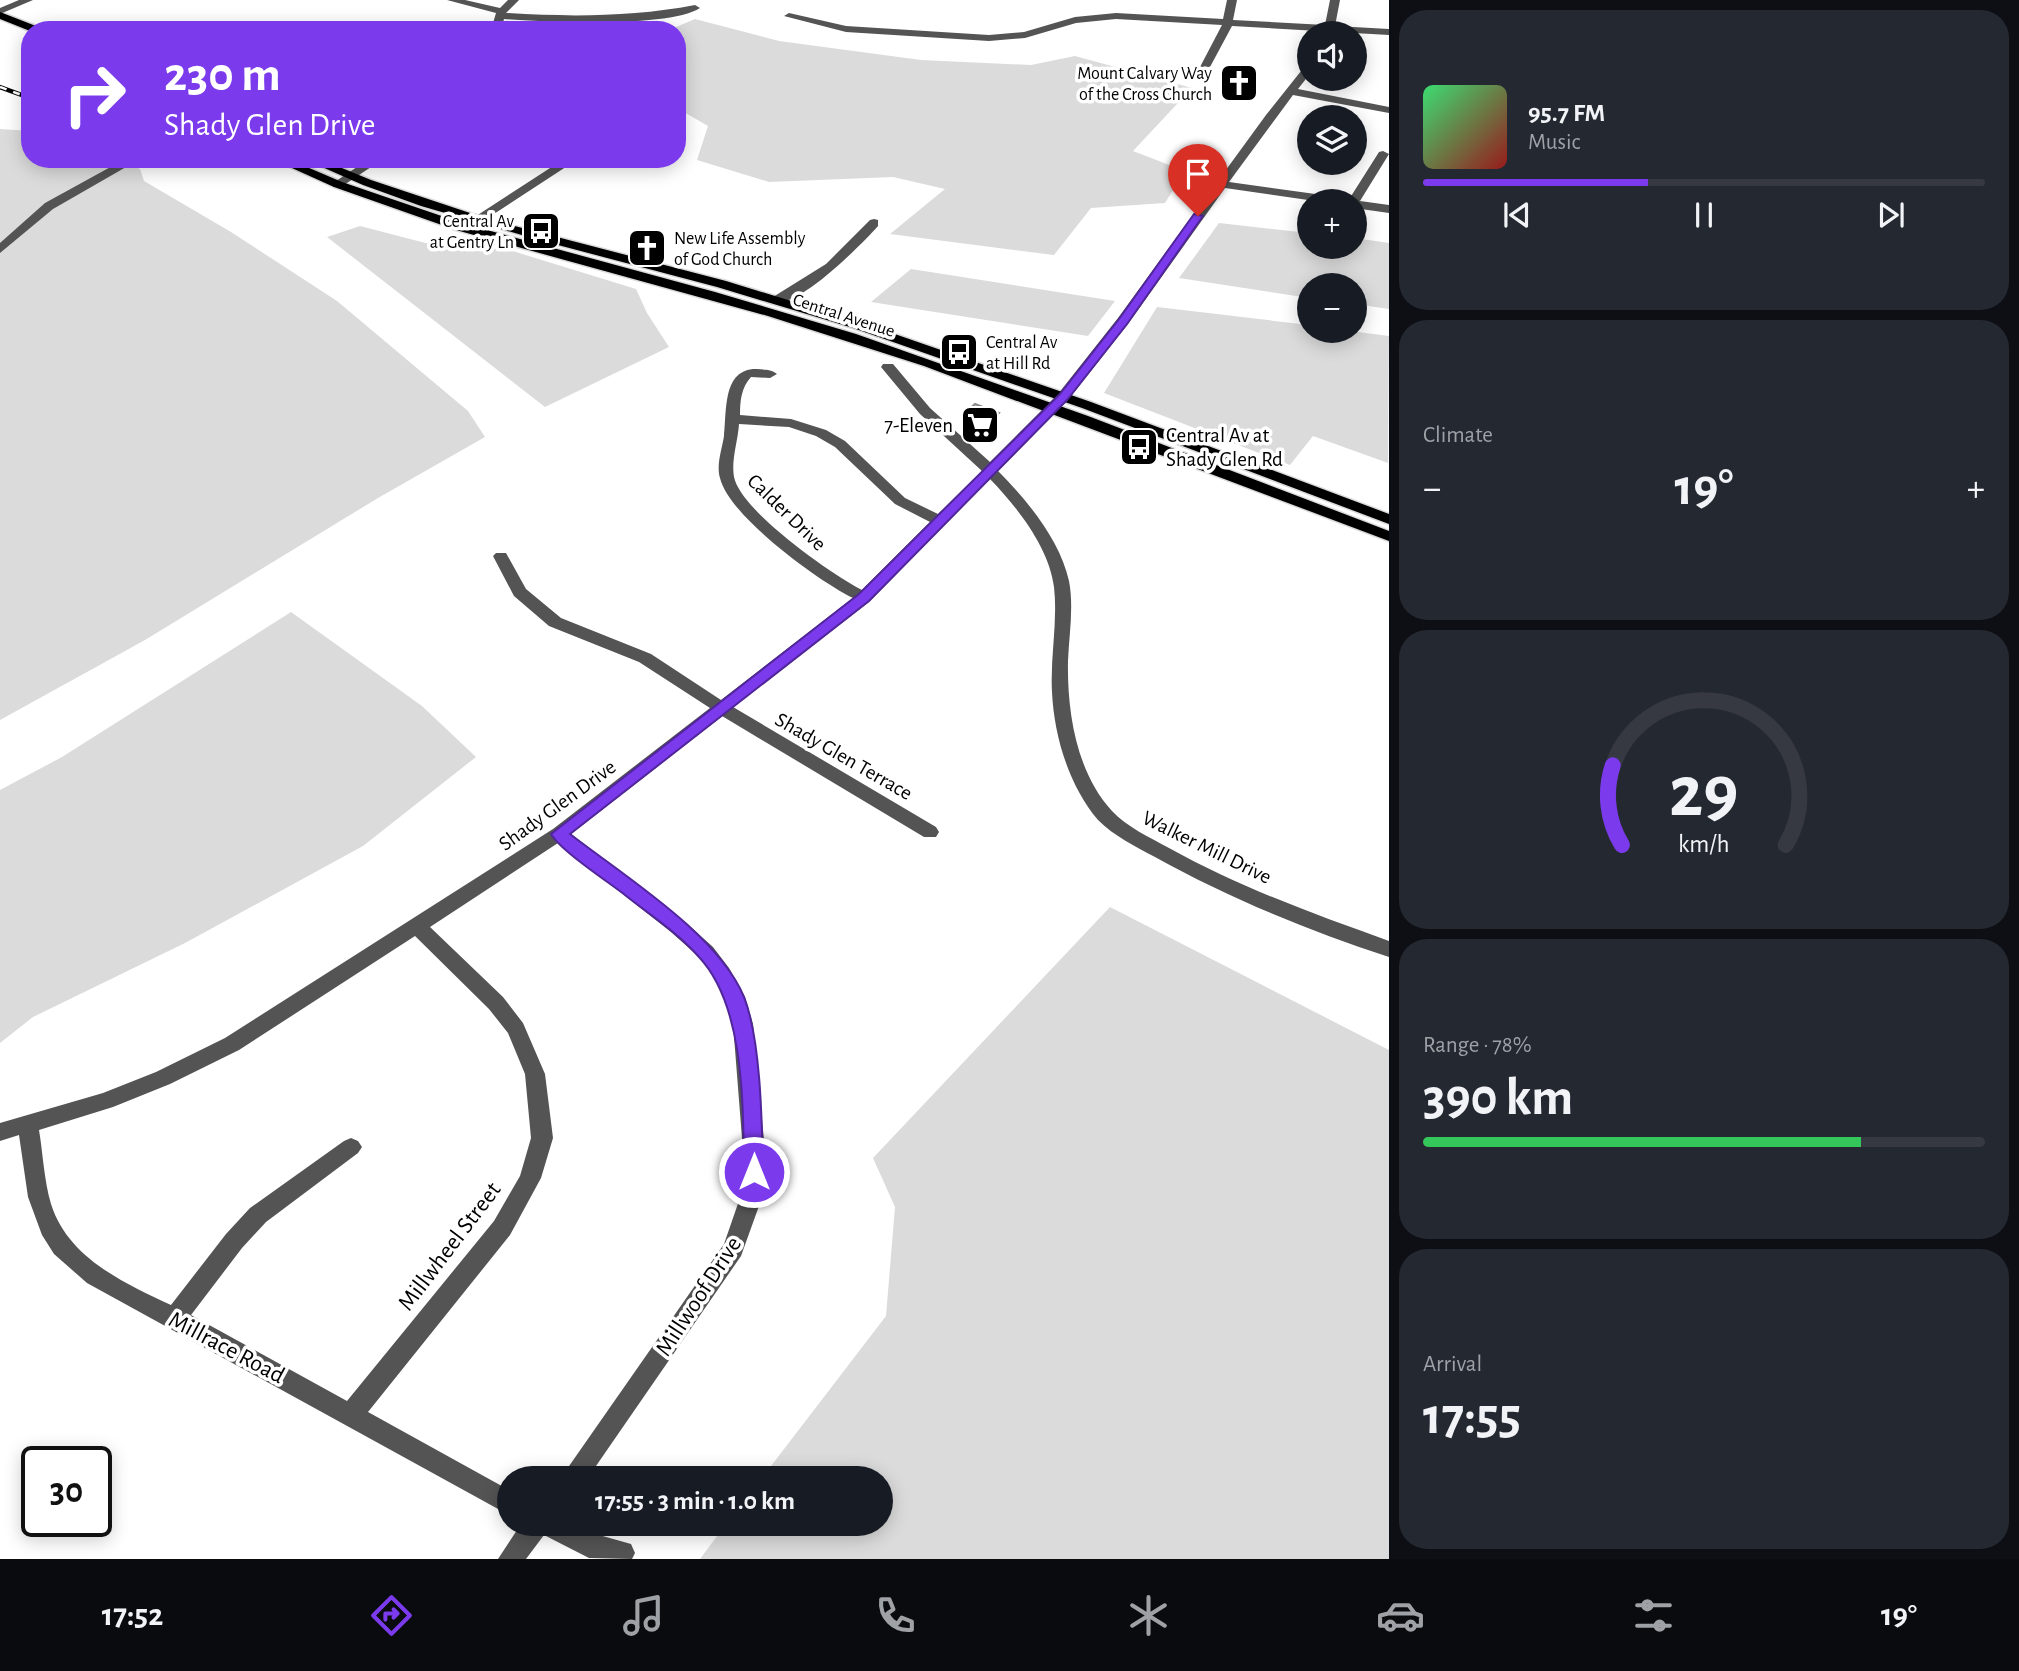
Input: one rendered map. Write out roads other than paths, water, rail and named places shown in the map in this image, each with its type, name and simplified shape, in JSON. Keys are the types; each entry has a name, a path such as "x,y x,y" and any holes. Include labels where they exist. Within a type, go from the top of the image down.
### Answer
{"main road":[{"path":"0,13 21,23"},
{"path":"0,27 21,35"},
{"name":"Central Avenue","path":"298,168 337,185 468,231 784,316 1058,403 1389,519"},
{"name":"Central Avenue","path":"330,168 477,220 778,300 905,341 1389,536"}],"street":[{"path":"0,13 28,0"},
{"path":"452,0 500,13 586,20 639,17 695,8"},
{"path":"498,21 500,13 514,0"},
{"path":"1205,67 1222,40 1232,0"},
{"path":"1331,21 1335,0"},
{"path":"789,16 846,29 977,38 1025,35 1061,23 1106,16 1228,21 1297,28"},
{"path":"1367,32 1389,32"},
{"name":"Shady Glen Drive","path":"0,1132 28,1126 106,1101 201,1060 250,1032 559,834 864,597 1058,403 1123,321 1297,83"},
{"path":"1291,91 1389,110"},
{"path":"1362,189 1383,154"},
{"path":"0,249 49,206 118,168"},
{"path":"337,185 364,168"},
{"path":"477,220 558,168"},
{"path":"1221,184 1297,195"},
{"path":"1367,205 1389,209"},
{"path":"778,300 828,269 874,223"},
{"name":"Walker Mill Drive","path":"888,367 899,384 992,471 1030,515 1061,582 1058,681 1071,754 1104,814 1124,831 1175,861 1234,889 1389,949"},
{"name":"Calder Drive","path":"770,374 748,373 738,381 733,393 727,478 736,496 821,573 864,597"},
{"path":"733,419 792,424 821,433 840,444 900,501 941,521"},
{"name":"Shady Glen Terrace","path":"501,556 514,583 541,612 568,629 645,658 768,739 930,832"},
{"name":"Millwoof Drive","path":"559,834 678,927 706,952 722,973 735,997 743,1024 754,1151 753,1192 733,1249 581,1466"},
{"name":"Millwheel Street","path":"351,1414 502,1228 530,1178 542,1138 535,1074 516,1029 496,1003 416,925"},
{"name":"Millrace Road","path":"28,1126 40,1203 50,1230 61,1246 86,1270 119,1292 175,1318 497,1496"},
{"path":"175,1318 234,1241 258,1215 351,1147"},
{"path":"511,1559 528,1536"},
{"path":"571,1536 589,1545 622,1553"}],"railway":[{"path":"0,87 21,95"}],"place":[{"name":"Mount Calvary Way of the Cross Church","path":"1239,83"},
{"name":"Central Av at Gentry Ln","path":"541,231"},
{"name":"New Life Assembly of God Church","path":"647,248"},
{"name":"Central Av at Hill Rd","path":"959,352"},
{"name":"7-Eleven","path":"980,425"},
{"name":"Central Av at Shady Glen Rd","path":"1139,447"}]}
